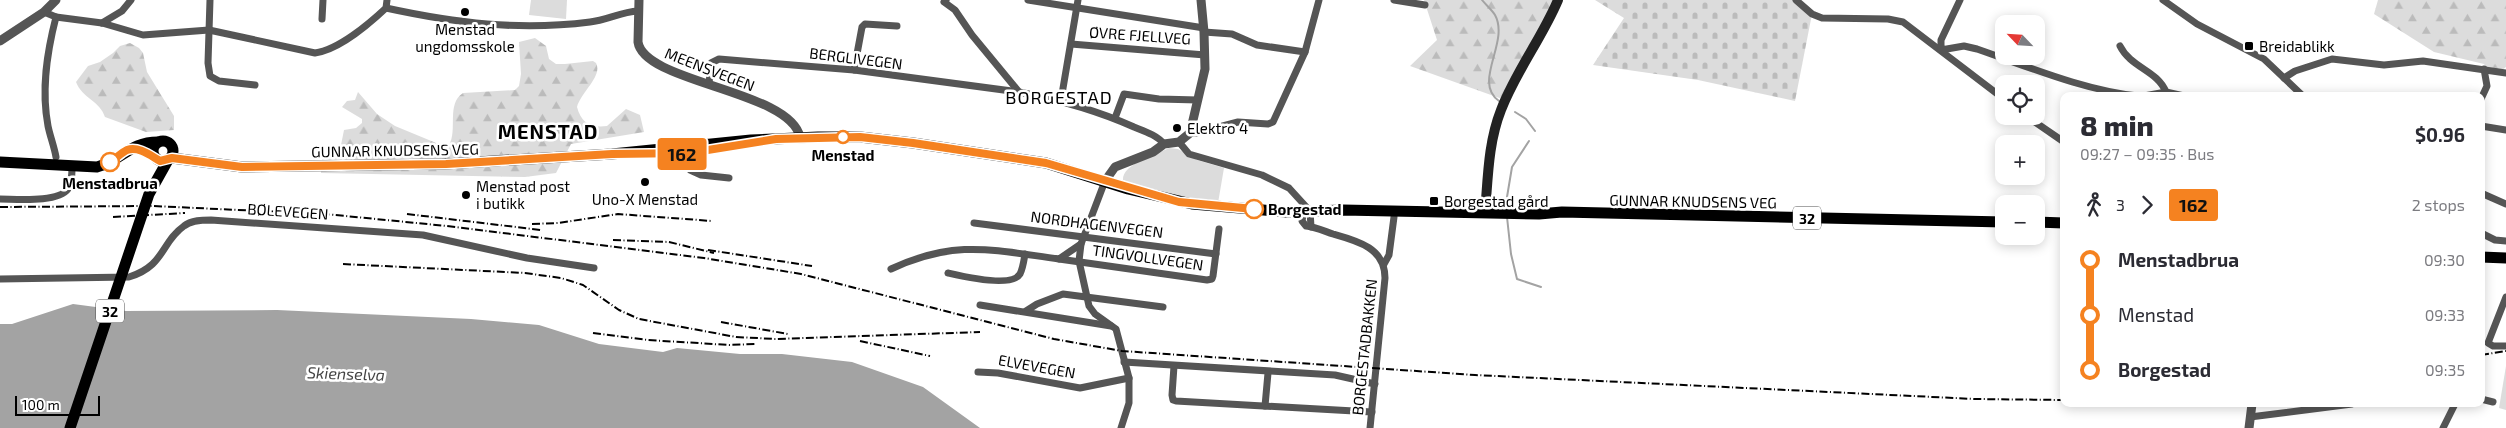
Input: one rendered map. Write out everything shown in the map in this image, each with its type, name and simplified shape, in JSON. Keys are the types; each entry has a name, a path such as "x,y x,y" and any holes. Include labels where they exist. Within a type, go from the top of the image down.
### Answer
{"main road":[{"path":"1486,209 1491,149 1501,112 1513,84 1540,37 1558,0"},
{"name":"GUNNAR KNUDSENS VEG","path":"127,150 137,150 208,164 242,167 446,164 689,150 800,137 878,139 1061,167 1076,167 1148,194 1179,202 1251,208 1261,211 1304,207 1549,209 1562,212 1995,222"},
{"name":"32","path":"0,168 103,165 138,144 166,141 165,156 149,194 70,428"},
{"name":"32","path":"0,162 72,166"},
{"path":"2045,222 2060,223"},
{"path":"2485,257 2506,258"}],"street":[{"path":"0,41 44,12 56,0"},
{"path":"102,22 122,11 131,0"},
{"path":"210,0 208,30 210,76 219,81 255,85"},
{"path":"322,19 323,0"},
{"name":"MEENSVEGEN","path":"639,0 638,48 647,58 662,67 750,98 792,123 800,137"},
{"path":"935,0 945,1 955,10 972,35 1019,92"},
{"path":"1028,0 1077,4 1238,36 1257,46 1306,52"},
{"path":"1121,427 1129,403 1129,378 1120,338 1114,326 1092,310 1086,296 1079,261 1081,244 1106,178 1115,167 1153,152 1164,144 1179,142 1190,133 1206,54 1201,0"},
{"path":"1190,133 1196,134 1238,122 1268,124 1273,122 1306,52 1319,0"},
{"path":"1394,0 1425,5"},
{"path":"1796,0 1812,14 1822,18 1888,19 1903,22 1995,92"},
{"path":"1941,50 1941,40 1960,0"},
{"path":"2163,0 2198,24 2258,55 2299,92"},
{"path":"44,12 56,17 102,22 151,36 208,30 315,53 330,49 360,29 387,4 443,20 521,26 601,20 638,10"},
{"path":"1077,4 1061,100 1115,118 1156,136 1164,144"},
{"path":"56,17 47,64 44,94 48,127 56,157"},
{"path":"854,70 859,37 865,24 897,26"},
{"name":"ØVRE FJELLVEG","path":"1071,44 1206,54"},
{"path":"1941,50 1964,46 1977,49 2109,92"},
{"path":"2120,46 2125,57 2160,81 2166,92"},
{"name":"BERGLIVEGEN","path":"709,84 711,63 719,59 854,70 1019,92 1061,100"},
{"path":"2284,78 2295,71 2332,59 2384,65 2423,60 2506,73"},
{"path":"2484,69 2487,86 2484,92"},
{"path":"1115,118 1124,94 1198,100"},
{"path":"2039,125 2060,139"},
{"path":"2485,127 2506,130"},
{"path":"1179,142 1184,149 1194,156 1277,181 1289,188 1304,207"},
{"path":"689,150 690,170 701,175 729,178"},
{"path":"0,199 52,198 61,195 70,185 72,166"},
{"path":"2485,195 2506,204"},
{"name":"BORGESTADBAKKEN","path":"1304,207 1303,224 1362,242 1376,252 1384,264 1385,278 1370,428"},
{"path":"1384,264 1389,255 1394,217"},
{"name":"BØLEVEGEN","path":"0,279 130,277 142,273 154,264 184,226 211,220 423,235 527,258 594,268"},
{"name":"NORDHAGENVEGEN","path":"974,223 1216,254"},
{"name":"TINGVOLLVEGEN","path":"891,269 924,256 956,249 1025,254 1207,280 1212,279 1213,276 1219,229"},
{"path":"2485,235 2495,240 2506,241"},
{"path":"1059,259 1081,244"},
{"path":"948,273 996,281 1017,278 1020,274 1025,254"},
{"path":"1026,311 1030,307 1058,295 1086,296 1163,307"},
{"path":"2506,297 2488,343 2493,346 2506,346"},
{"path":"980,305 1114,326"},
{"path":"1124,362 1268,373 1335,375 1374,384"},
{"path":"1174,366 1173,400 1372,412"},
{"name":"ELVEVEGEN","path":"978,372 998,373 1080,388 1129,378"},
{"path":"1265,406 1268,373"},
{"path":"2485,400 2493,402"},
{"path":"2249,428 2252,407"},
{"path":"2250,417 2328,407"},
{"path":"2443,428 2454,407"}],"green space":[{"path":"531,0 567,0 566,19 529,15"},
{"path":"1424,0 1556,0 1505,100 1410,66 1437,40"},
{"path":"1595,0 1796,0 1812,14 1795,101 1698,80 1593,65 1624,18"},
{"path":"2378,0 2506,0 2506,67 2499,72 2489,71 2484,64 2434,52 2374,14"},
{"path":"535,38 546,46 549,59 556,64 593,61 596,63 597,73 577,107 584,121 596,126 607,126 626,109 640,115 644,132 571,144 556,173 525,177 321,173 322,160 341,145 344,130 356,128 362,123 362,119 342,107 347,101 355,100 358,92 377,114 395,126 441,145 449,145 453,132 453,110 458,98 463,93 515,90 519,86 521,74 519,42"},
{"path":"130,43 139,48 143,53 147,72 174,116 174,130 146,132 105,117 99,107 82,92 76,82 88,66 100,62 120,46"},
{"path":"1169,148 1178,149 1197,160 1224,168 1218,203 1156,193 1123,180 1124,174 1134,164"},
{"path":"2506,366 2506,410 2499,408"}],"water":[{"name":"Skienselva","path":"73,304 126,311 277,310 471,319 539,325 599,344 663,352 677,348 740,354 782,354 852,362 923,387 980,428 0,428 0,324 12,324"}],"waterway":[{"path":"1482,0 1495,15 1498,26 1498,37 1489,83 1492,93 1499,101"},
{"path":"1515,112 1526,119 1535,131"},
{"path":"1507,197 1512,167 1529,141"},
{"path":"1507,217 1511,254 1517,279 1541,287"}],"railway":[{"path":"0,207 153,206 325,214 447,226 704,258 801,274 1054,339 1122,351 1475,375 1975,399 2060,400"},
{"path":"113,217 185,213"},
{"path":"407,214 541,230"},
{"path":"532,224 558,223 618,214 712,221"},
{"path":"613,240 669,242 714,253"},
{"path":"708,250 812,266"},
{"path":"343,264 525,273 561,278 583,285 619,310 639,319 736,337 775,339 980,332"},
{"path":"721,322 788,334"},
{"path":"593,333 648,340 729,345 756,344"},
{"path":"860,341 930,356"},
{"path":"2485,354 2506,351"}],"bus line":[{"name":"162","path":"110,162 127,150 137,150 147,152 164,162 172,158 234,167 446,164 612,154 616,156 667,155 725,149 776,139 860,137 1046,163 1168,200 1254,209"}],"place":[{"name":"Menstad ungdomsskole","path":"465,12"},
{"name":"Breidablikk","path":"2249,46"},
{"name":"Elektro 4","path":"1177,128"},
{"name":"Menstad","path":"843,137"},
{"name":"Menstadbrua","path":"110,162"},
{"name":"Uno-X Menstad","path":"645,182"},
{"name":"Menstad post i butikk","path":"466,195"},
{"name":"Borgestad gård","path":"1434,201"},
{"name":"Borgestad","path":"1254,209"}],"district":[{"name":"BORGESTAD","path":"1059,97"},
{"name":"MENSTAD","path":"548,131"}]}
